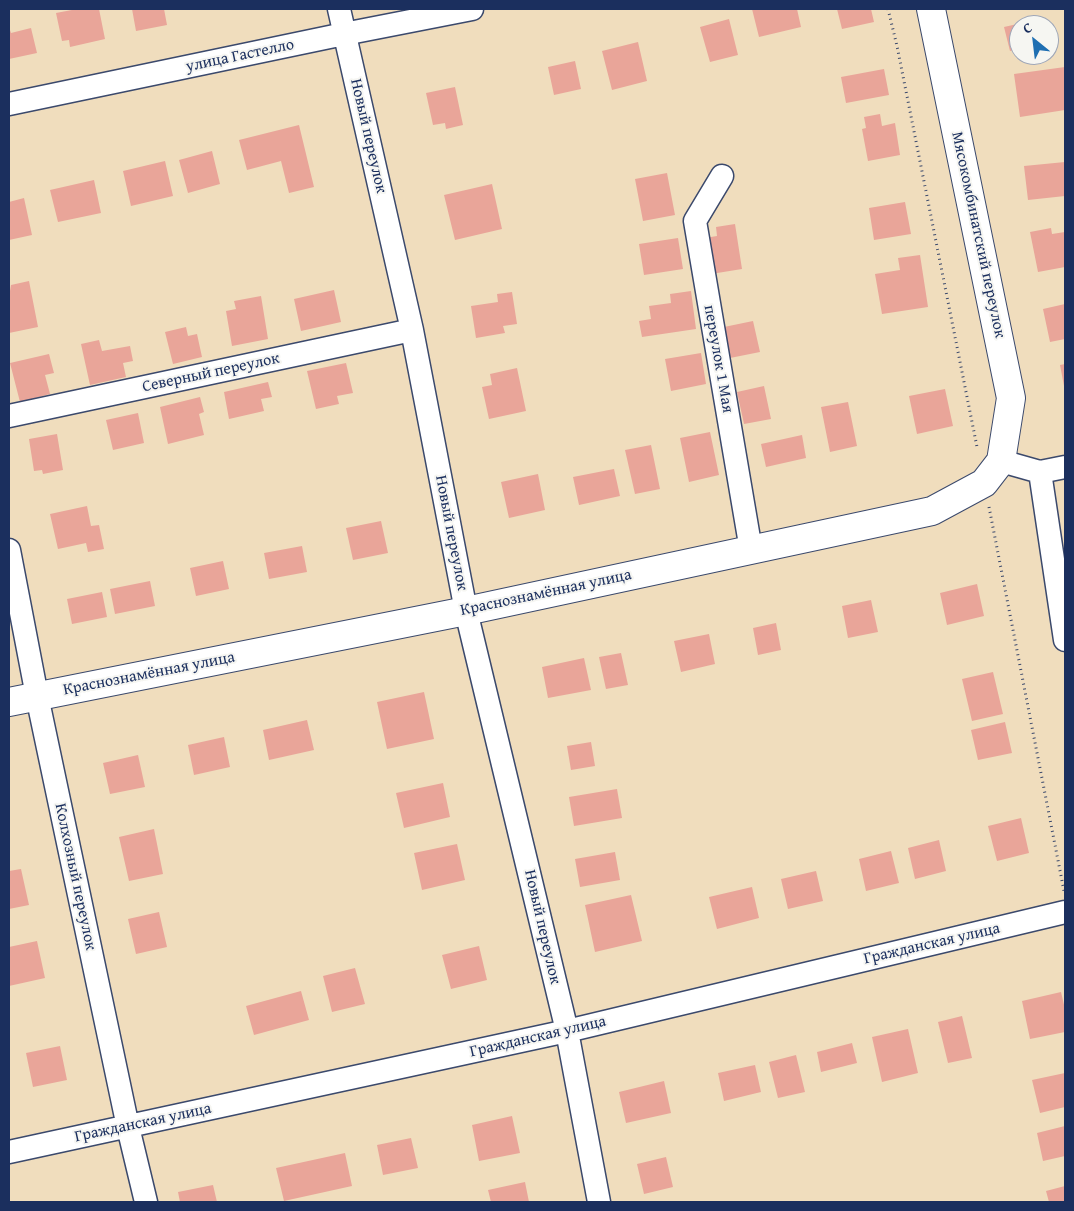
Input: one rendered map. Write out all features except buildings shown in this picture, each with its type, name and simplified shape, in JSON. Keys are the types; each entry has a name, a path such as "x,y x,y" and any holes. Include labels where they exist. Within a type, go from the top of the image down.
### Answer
{"main road":[{"name":"Мясокомбинатский переулок","path":"931,9 1011,398 1001,461"},
{"name":"Краснознамённая улица","path":"9,702 466,610 932,511 984,483 1001,461"}],"street":[{"name":"Новый переулок","path":"339,9 412,330 466,610 567,1031 599,1202"},
{"name":"улица Гастелло","path":"9,104 472,9"},
{"name":"переулок 1 Мая","path":"722,176 695,221 751,550"},
{"name":"Северный переулок","path":"9,416 412,330"},
{"path":"1001,461 1040,472 1065,467"},
{"path":"1040,472 1065,640"},
{"name":"Колхозный переулок","path":"9,550 128,1127 146,1202"},
{"name":"Гражданская улица","path":"9,1152 567,1031 1065,912"}]}
